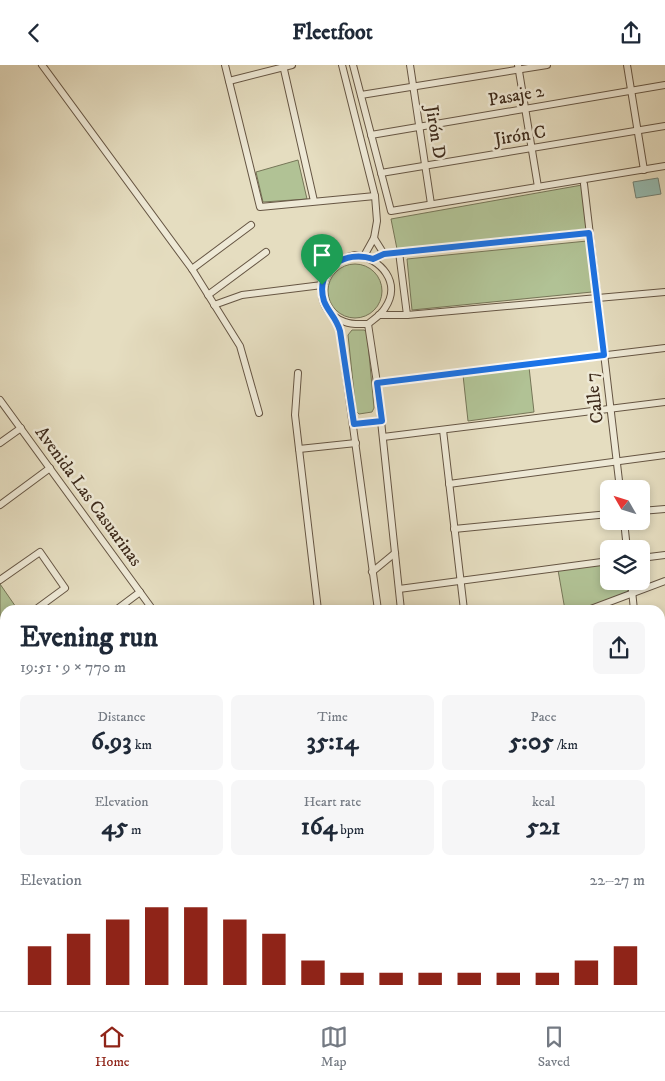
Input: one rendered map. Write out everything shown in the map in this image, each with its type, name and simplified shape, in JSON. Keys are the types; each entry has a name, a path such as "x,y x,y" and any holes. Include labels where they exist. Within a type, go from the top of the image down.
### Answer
{"street":[{"path":"42,65 192,269 240,346 259,413"},
{"path":"225,65 260,207 375,196"},
{"path":"229,81 292,65"},
{"path":"342,65 375,196 377,221 374,238 364,256"},
{"path":"353,65 391,211 665,167"},
{"name":"Jirón D","path":"410,65 431,204"},
{"path":"361,95 518,67 547,65"},
{"path":"627,65 644,170"},
{"path":"284,66 314,201"},
{"path":"518,67 538,187"},
{"name":"Pasaje 2","path":"371,135 665,85"},
{"name":"Jirón C","path":"381,173 665,126"},
{"name":"Calle 7","path":"584,185 619,480"},
{"path":"192,269 252,225"},
{"path":"373,259 384,254 399,252 589,233"},
{"path":"374,238 384,254"},
{"path":"399,252 407,315"},
{"path":"208,295 266,253"},
{"path":"336,318 353,324 368,324 379,315 390,300 390,281 386,273 373,259 364,256 346,257 337,261 330,268 322,285 324,303 336,318 354,424 377,605"},
{"path":"214,305 242,295 322,285"},
{"path":"379,315 407,315 665,292"},
{"path":"368,324 382,421 401,605"},
{"path":"377,383 665,348"},
{"path":"298,373 294,415 317,605"},
{"name":"Avenida Las Casuarinas","path":"0,400 149,605"},
{"path":"383,437 665,402"},
{"path":"354,424 382,421"},
{"path":"0,443 20,428"},
{"path":"443,430 463,605"},
{"path":"299,449 356,443"},
{"path":"449,484 617,463 665,455"},
{"path":"0,505 50,468"},
{"path":"650,510 665,509"},
{"path":"454,529 600,515"},
{"path":"0,580 40,552 65,588 42,605"},
{"path":"372,572 395,553"},
{"path":"650,557 665,555"},
{"path":"399,589 600,562"},
{"path":"601,605 665,581"},
{"path":"632,590 633,605"},
{"path":"123,605 140,592"}],"green space":[{"path":"298,160 307,199 263,202 256,172"},
{"path":"582,185 587,229 397,249 391,219"},
{"path":"587,241 592,292 412,310 407,259"},
{"path":"350,264 360,264 370,268 378,276 382,291 378,306 370,314 360,318 350,318 340,314 332,306 328,296 328,286 332,276 340,268"},
{"path":"352,330 364,330 367,332 374,408 372,412 359,414 356,411 348,335"},
{"path":"529,367 534,412 468,421 463,375"},
{"path":"600,565 600,590 628,590 628,592 593,605 564,605 558,570"},
{"path":"0,584 15,605 0,605"}],"water":[{"path":"658,178 661,194 636,198 633,182"}],"route":[{"path":"589,233 604,355 377,383 382,421 354,424 340,331 336,318 324,303 322,285 325,275 337,261 355,255 373,259 384,254 589,233"}]}
